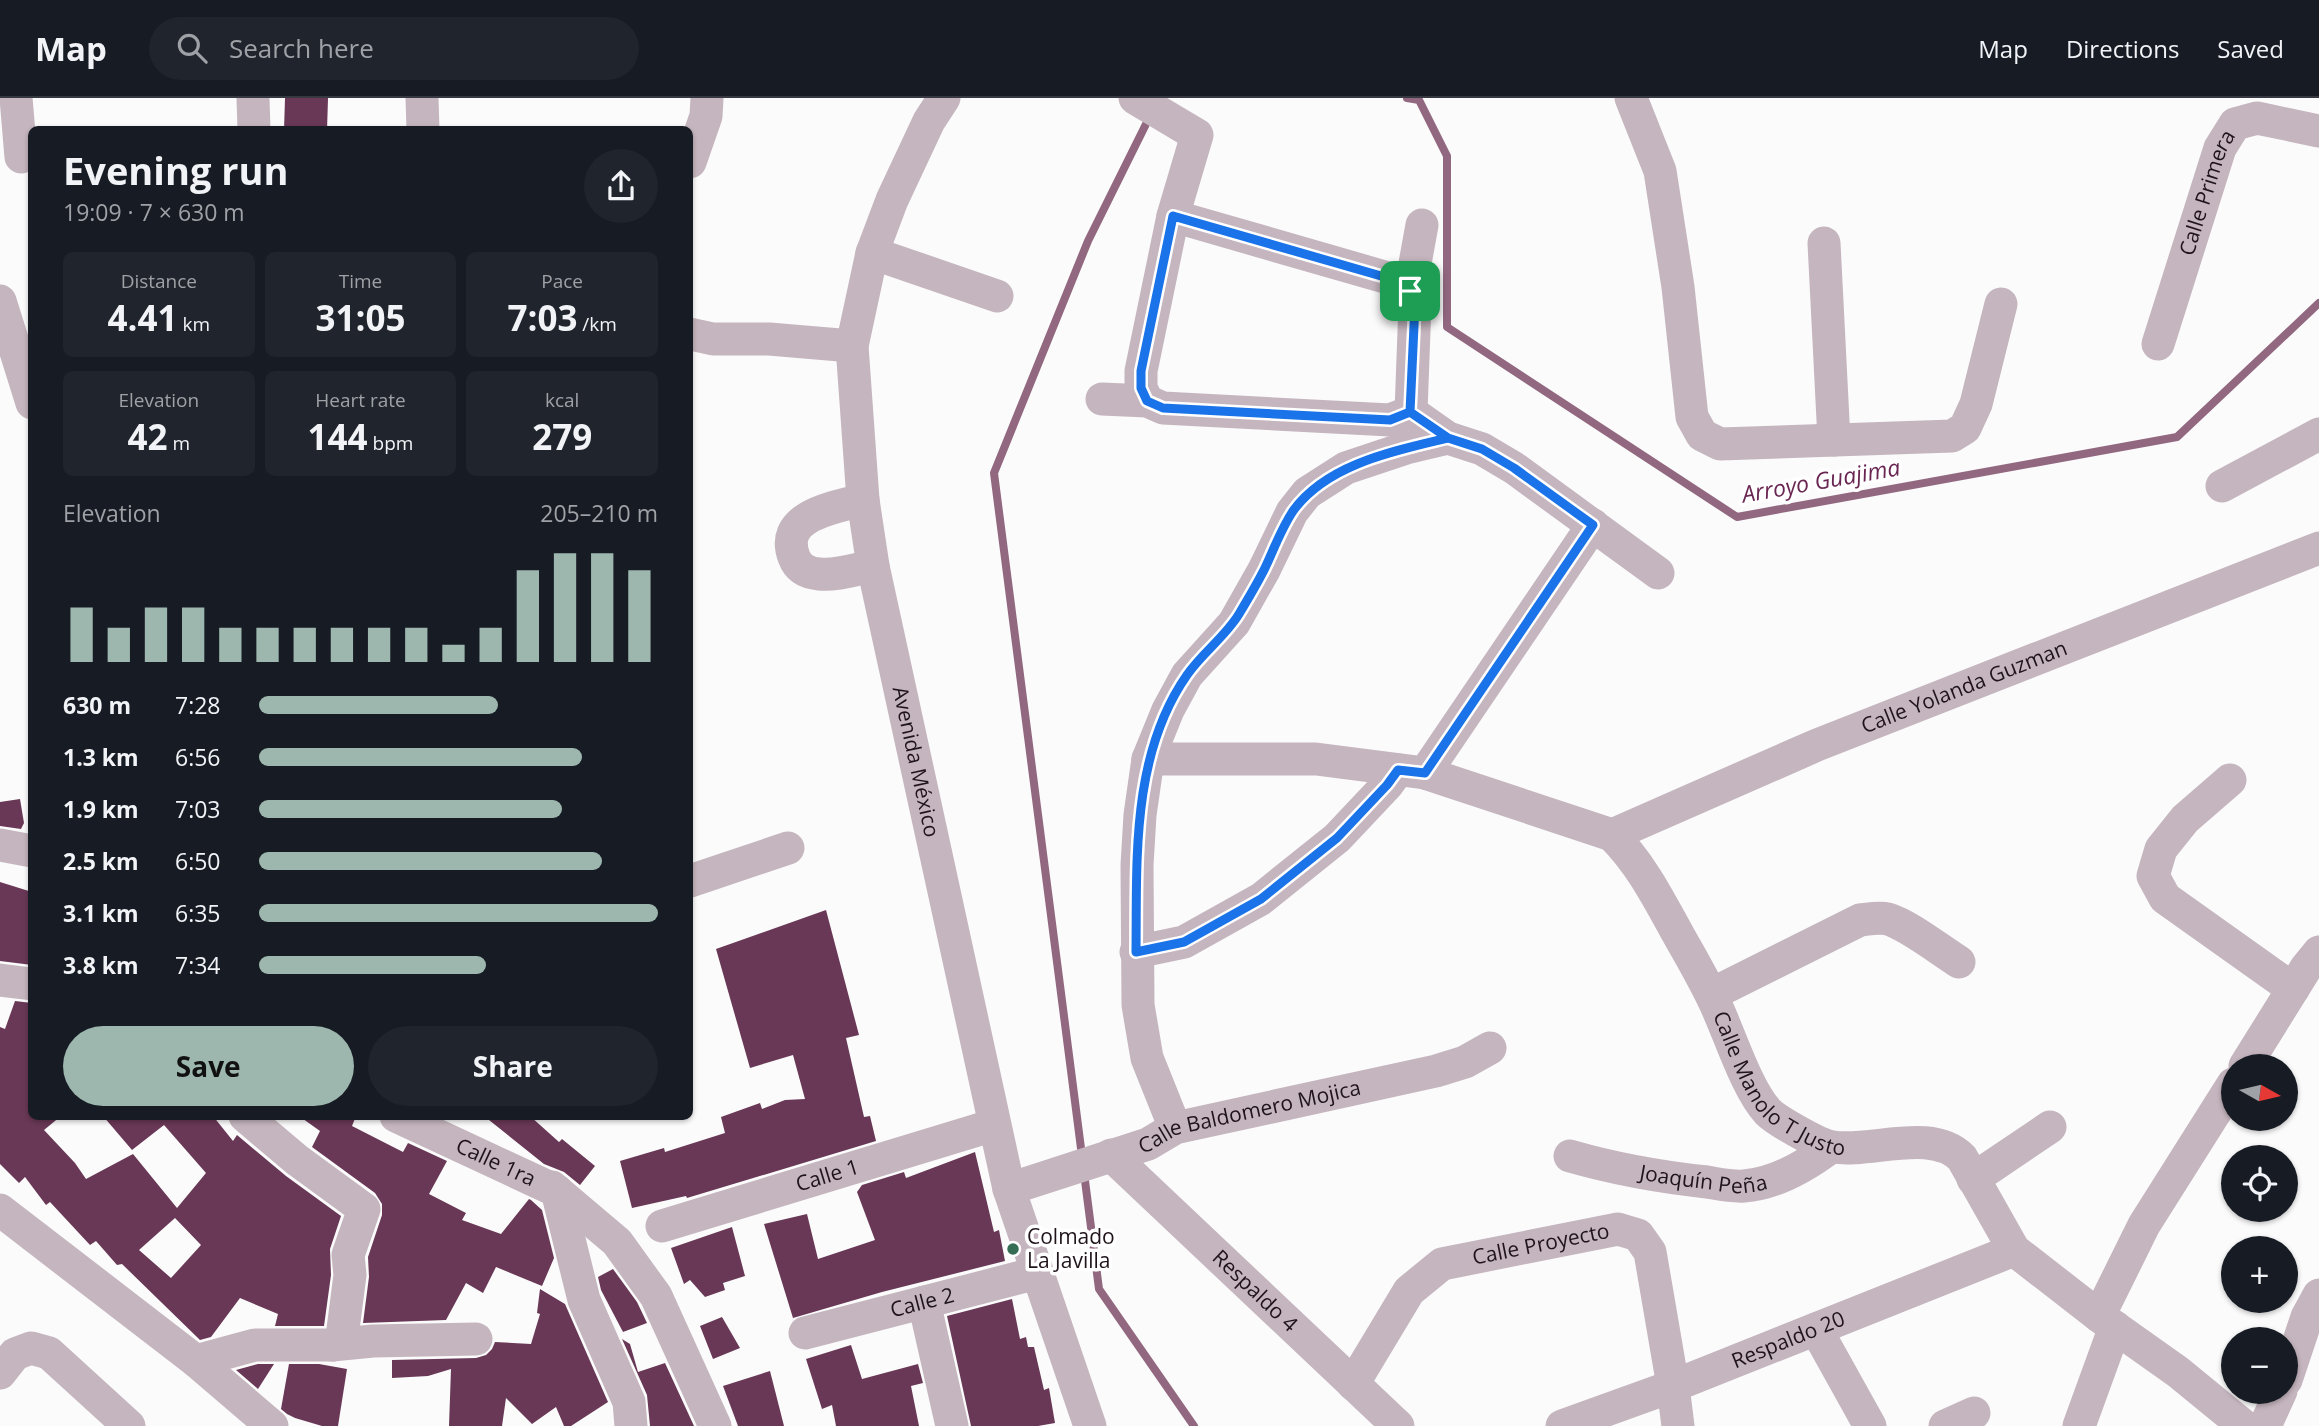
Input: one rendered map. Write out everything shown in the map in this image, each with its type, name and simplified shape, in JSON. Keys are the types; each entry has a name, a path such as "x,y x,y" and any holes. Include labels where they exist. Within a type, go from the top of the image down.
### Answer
{"street":[{"path":"16,98 21,157"},
{"path":"253,98 254,126"},
{"path":"422,98 423,126"},
{"path":"693,153 706,116 707,98"},
{"name":"Avenida México","path":"944,98 929,121 891,200 872,253 852,346 863,500 873,566 1009,1189 1088,1425"},
{"path":"1631,98 1660,171 1678,288 1692,417 1702,435 1720,444 1952,436 1965,428 1976,404 2001,304"},
{"path":"1136,99 1197,135 1173,216 1141,371 1141,388 1147,401"},
{"name":"Calle Primera","path":"2158,344 2220,148 2235,124 2256,118 2319,131"},
{"path":"1173,216 1403,284 1410,291 1415,304 1410,412"},
{"path":"1410,291 1422,226"},
{"path":"1824,243 1834,440"},
{"path":"872,253 997,296"},
{"path":"0,301 28,389"},
{"path":"693,335 713,339 852,346"},
{"path":"1102,399 1147,401 1163,408 1390,420 1410,412"},
{"path":"1410,412 1448,438 1482,449 1514,468 1658,573"},
{"path":"2222,485 2319,434"},
{"path":"1175,1128 1147,1058 1138,1005 1136,952 1140,815 1148,758 1168,710 1187,675 1234,623 1292,512 1307,493 1346,468 1406,448 1448,438"},
{"path":"863,500 810,515 799,524 791,538 790,549 796,562 804,570 821,574 873,566"},
{"path":"1136,952 1184,942 1261,899 1337,838 1387,785 1411,771 1593,525"},
{"name":"Calle Yolanda Guzman","path":"1612,835 1817,746 2319,548"},
{"name":"Calle Manolo T Justo","path":"1148,758 1316,759 1411,771 1612,835 1632,855 1646,875 1712,995 1753,1090 1767,1111 1782,1123 1831,1147 1921,1143 1954,1150 1962,1158 2014,1250 2178,1371 2244,1426"},
{"path":"2230,780 2185,818 2161,849 2152,876 2165,898 2293,989"},
{"path":"0,845 28,849"},
{"path":"693,880 788,848"},
{"path":"1712,995 1860,920 1874,918 1887,919 1898,924 1959,962"},
{"path":"2252,1054 2319,952"},
{"path":"0,980 28,984"},
{"name":"Calle Baldomero Mojica","path":"1009,1189 1148,1144 1175,1128 1436,1070 1465,1062 1490,1048"},
{"path":"2079,1426 2107,1321 2144,1225 2221,1103"},
{"path":"250,1120 297,1160 364,1209 348,1255 351,1275 342,1337 332,1345"},
{"name":"Calle 1ra","path":"405,1120 557,1191"},
{"path":"459,1120 557,1191 617,1242 656,1296 715,1426"},
{"name":"Calle 1","path":"662,1226 994,1125"},
{"path":"1973,1179 2050,1127"},
{"name":"Joaquín Peña","path":"1570,1156 1619,1170 1744,1186 1811,1163 1831,1147"},
{"name":"Respaldo 4","path":"1111,1155 1398,1426"},
{"path":"557,1191 584,1300 629,1402 631,1426"},
{"path":"0,1210 196,1360 272,1426"},
{"name":"Calle Proyecto","path":"1353,1384 1409,1291 1442,1264 1618,1229 1638,1235 1650,1252 1678,1426"},
{"name":"Respaldo 20","path":"1562,1426 1673,1386 2014,1250"},
{"name":"Calle 2","path":"805,1333 1037,1273"},
{"path":"2298,1344 2307,1317 2319,1295"},
{"path":"924,1302 952,1426"},
{"path":"1816,1329 1870,1426"},
{"path":"196,1360 256,1345 476,1339"},
{"path":"0,1373 15,1354 31,1348 49,1353 129,1426"},
{"path":"2265,1426 2275,1404"}],"building":[{"path":"285,98 328,98 327,126 284,126"},
{"path":"20,799 24,823 21,829 0,826 0,802"},
{"path":"0,882 28,891 28,964 0,961"},
{"path":"826,910 859,1035 846,1038 864,1117 870,1116 876,1141 687,1198 686,1196 632,1208 620,1161 664,1148 665,1152 725,1133 721,1117 760,1103 762,1109 785,1100 805,1099 793,1055 750,1068 716,949"},
{"path":"15,1001 28,1003 28,1120 56,1120 44,1130 86,1179 133,1154 177,1208 206,1173 164,1125 132,1150 106,1120 216,1120 233,1141 237,1135 286,1176 341,1216 330,1249 331,1275 324,1326 275,1326 278,1314 240,1298 211,1337 200,1340 122,1264 117,1265 96,1241 90,1245 50,1202 46,1205 25,1177 19,1183 0,1164 0,1027 5,1029","holes":["175,1218 201,1245 171,1278 139,1250"]},
{"path":"305,1120 354,1120 352,1126 403,1152 408,1143 447,1161 429,1194 466,1213 462,1220 501,1234 529,1199 531,1200 542,1210 554,1258 542,1286 496,1267 483,1293 466,1283 446,1320 363,1323 369,1277 368,1257 382,1215 382,1204 375,1193 312,1147 320,1131"},
{"path":"489,1120 534,1120 559,1142 562,1139 595,1166 580,1185 564,1172 544,1164"},
{"path":"975,1152 994,1232 999,1230 1005,1261 793,1318 764,1224 807,1214 818,1259 875,1240 857,1192 862,1185 904,1172 906,1178"},
{"path":"732,1227 745,1276 723,1283 725,1290 705,1297 690,1280 684,1284 671,1248"},
{"path":"613,1269 637,1302 647,1323 623,1332 601,1290 598,1277"},
{"path":"540,1289 565,1304 608,1402 571,1426 564,1426 556,1407 532,1424 506,1398 502,1426 449,1426 451,1369 428,1376 392,1378 392,1360 476,1358 486,1355 495,1342 531,1344 540,1314 537,1313"},
{"path":"1012,1299 1020,1339 1026,1337 1028,1347 1034,1347 1044,1390 1049,1388 1055,1423 1038,1426 971,1426 947,1316"},
{"path":"722,1317 740,1348 713,1359 700,1326"},
{"path":"622,1339 630,1344 638,1372 665,1363 694,1426 650,1426 647,1395"},
{"path":"851,1345 862,1379 918,1364 923,1383 911,1386 919,1426 836,1426 832,1405 822,1409 806,1359"},
{"path":"258,1364 274,1364 258,1389 236,1370"},
{"path":"289,1364 319,1364 347,1369 338,1426 322,1426 295,1418 281,1409"},
{"path":"770,1371 784,1426 738,1426 723,1386"}],"waterway":[{"name":"Arroyo Guajima","path":"1407,98 1419,100 1447,156 1447,327 1737,517 2177,437 2319,303"},
{"path":"1082,1156 994,473 1088,241 1150,116"},
{"path":"1084,1173 1099,1289 1194,1426"}],"place":[{"name":"Colmado La Javilla","path":"1013,1249"}],"route":[{"path":"1410,291 1395,280 1173,216 1141,371 1141,388 1147,401 1163,408 1390,420 1410,412 1448,438 1482,449 1514,468 1593,525 1425,773 1398,770 1337,838 1261,899 1184,942 1136,952 1140,815 1148,758 1168,710 1187,675 1234,623 1292,512 1307,493 1346,468 1406,448 1448,438 1410,412 1415,304 1410,291"}]}
